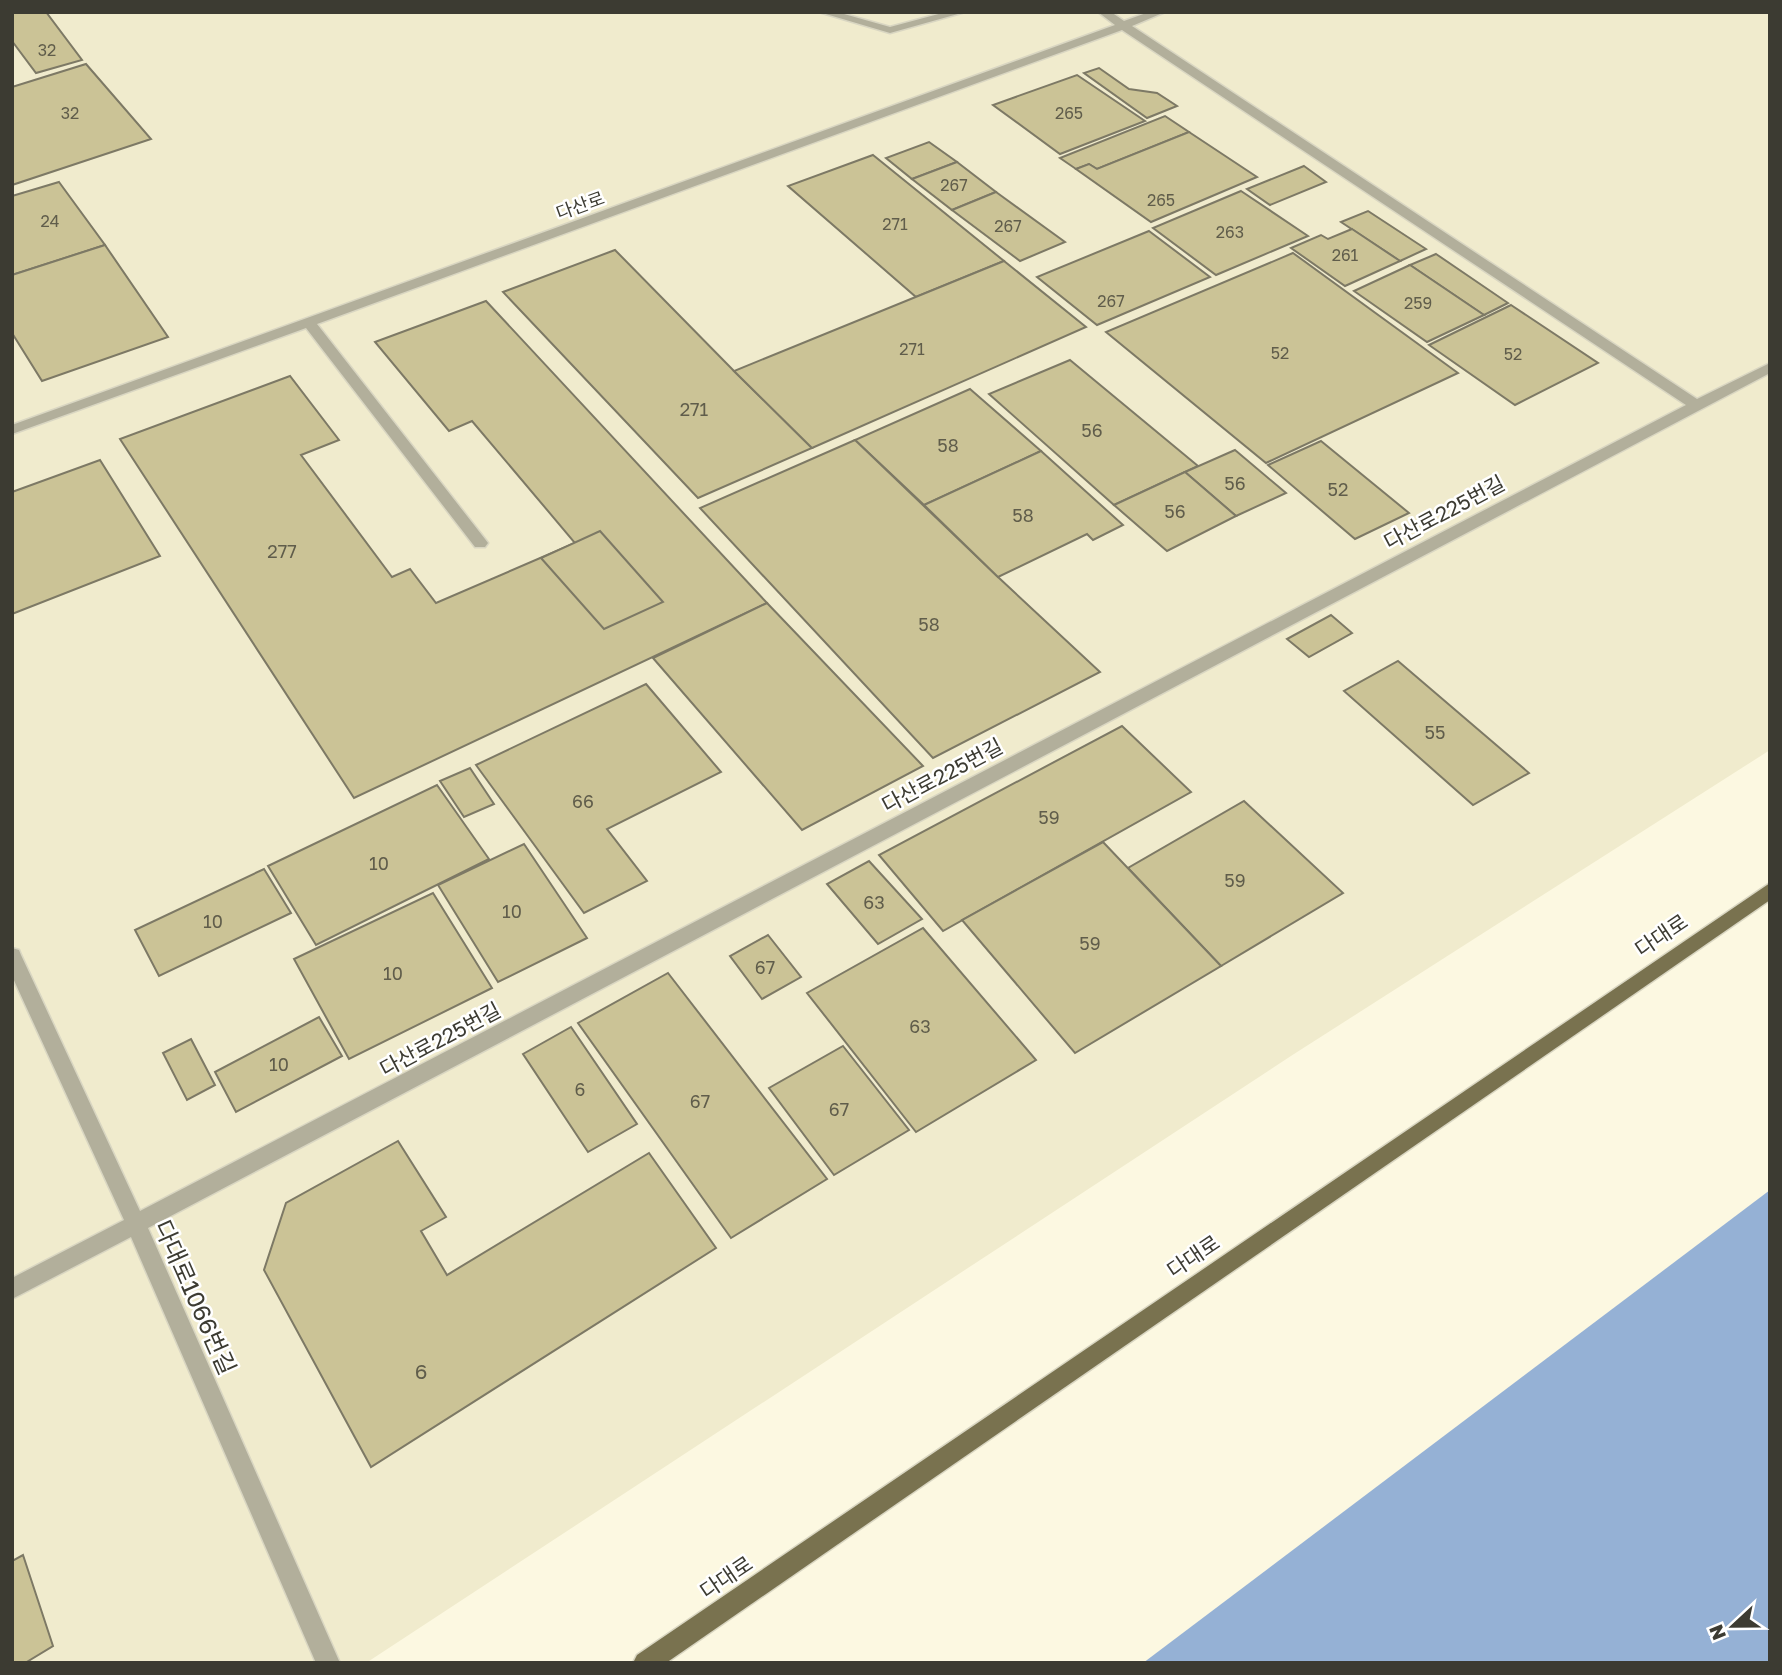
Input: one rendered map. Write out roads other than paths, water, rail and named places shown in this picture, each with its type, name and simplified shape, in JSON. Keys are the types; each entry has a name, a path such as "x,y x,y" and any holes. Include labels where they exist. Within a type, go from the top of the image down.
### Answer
{"main road":[{"name":"다대로","path":"645,1663 1770,890"}],"street":[{"path":"824,12 890,30 960,12"},
{"path":"1103,12 1696,405"},
{"name":"다산로","path":"12,430 1160,12"},
{"path":"309,322 480,543"},
{"name":"다산로225번길","path":"12,1289 1770,367"},
{"name":"다대로1066번길","path":"12,955 136,1224 328,1663"}],"water":[{"path":"1770,1190 1770,1663 1143,1663"}]}
